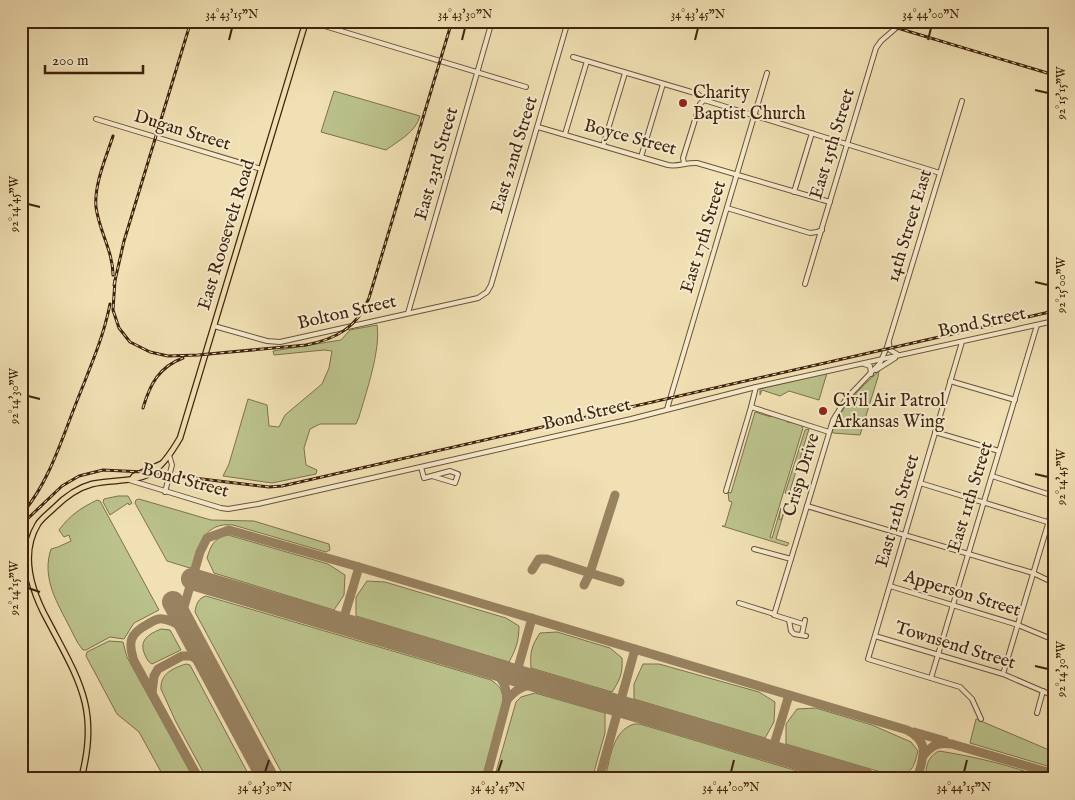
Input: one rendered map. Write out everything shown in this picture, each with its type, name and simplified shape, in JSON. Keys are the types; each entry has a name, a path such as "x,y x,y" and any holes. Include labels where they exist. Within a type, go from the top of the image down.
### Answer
{"main road":[{"name":"East Roosevelt Road","path":"81,779 89,737 85,700 74,671 36,597 31,583 29,566 30,547 37,526 60,501 87,486 130,479 161,464 180,438 307,21"}],"street":[{"path":"307,21 526,87"},
{"name":"East 23rd Street","path":"408,313 492,21"},
{"name":"East 22nd Street","path":"485,294 491,285 568,21"},
{"name":"East 15th Street","path":"805,284 878,45 904,21"},
{"path":"573,57 698,94 704,100 940,173"},
{"path":"565,134 587,62"},
{"path":"603,146 625,73"},
{"name":"East 17th Street","path":"667,409 767,73"},
{"path":"642,157 663,84"},
{"path":"684,163 683,158 700,104 704,100"},
{"name":"14th Street East","path":"882,359 962,101"},
{"name":"Dugan Street","path":"96,119 261,169"},
{"name":"Boyce Street","path":"538,127 673,166 684,163 697,163 830,202"},
{"path":"794,192 812,133"},
{"path":"728,208 810,233 822,230"},
{"name":"Bolton Street","path":"214,326 267,341 280,342 478,298 485,294"},
{"name":"Bond Street","path":"130,479 165,492 228,509 281,500 631,419 756,387 1054,321"},
{"name":"East 11th Street","path":"932,678 1037,325"},
{"path":"890,338 889,346 892,352 904,354"},
{"name":"East 12th Street","path":"932,678 868,660 962,342"},
{"name":"Crisp Drive","path":"871,374 892,359 904,354"},
{"name":"Crisp Drive","path":"774,614 829,432 842,406 882,359"},
{"path":"862,363 870,366 871,374"},
{"path":"950,381 1014,400"},
{"path":"726,491 756,387"},
{"path":"751,407 829,432"},
{"path":"935,432 999,451"},
{"name":"East Roosevelt Road","path":"165,492 172,465 169,455"},
{"path":"421,467 424,478 450,471 458,474 455,483 432,476"},
{"path":"992,476 1054,496"},
{"path":"920,483 1054,524"},
{"path":"1003,674 1054,504"},
{"path":"807,506 1033,573 1054,583"},
{"path":"754,549 790,559"},
{"path":"21,570 29,566"},
{"name":"Apperson Street","path":"890,586 1018,624 1054,640"},
{"path":"739,603 791,620 804,622 804,635 794,634 791,631 791,620"},
{"name":"Townsend Street","path":"875,636 1003,674 1053,694"},
{"path":"932,678 960,687 966,692 975,703 981,719"},
{"path":"1037,713 1043,691"}],"green space":[{"path":"334,91 420,116 411,131 386,150 321,132"},
{"path":"377,325 378,335 375,358 356,424 320,424 310,429 304,448 306,465 317,470 316,474 272,483 223,476 229,464 248,399 267,405 269,426 279,427 285,415 322,384 329,368 332,351 324,350 274,355 273,351 341,340 350,330"},
{"path":"879,371 860,435 833,433 840,414 858,391"},
{"path":"827,373 819,400 789,391 780,396 762,390 760,395 760,389"},
{"path":"755,412 800,424 803,428 770,537 772,538 781,508 779,519 781,520 785,509 776,539 789,543 787,546 722,526 725,526 732,502 729,501 728,492 731,493"},
{"path":"809,429 789,494 785,493 805,430"},
{"path":"128,496 132,503 129,505 128,503 110,515 103,502 104,499"},
{"path":"139,499 211,520 254,521 329,544 330,550 326,552 233,525 223,525 216,527 205,536 193,566 190,568 167,561 135,503"},
{"path":"97,500 100,501 159,610 134,623 124,639 110,637 83,650 78,644 54,596 48,569 51,549 71,541 69,535 64,537 59,530 76,512"},
{"path":"228,535 328,564 345,575 344,595 334,610 214,573 207,558 208,553 216,540"},
{"path":"367,581 385,582 506,618 519,626 514,653 509,662 356,616 356,597"},
{"path":"206,596 491,680 500,689 503,702 482,779 285,779 195,612 199,600"},
{"path":"161,629 170,630 181,650 152,664 145,655 143,645 149,635"},
{"path":"557,632 610,648 622,658 620,676 612,692 531,668 532,650 540,633"},
{"path":"109,641 123,642 127,657 194,779 165,779 139,732 117,714 86,656 87,652"},
{"path":"186,664 190,665 251,779 207,779 176,722 161,689 163,679 168,672"},
{"path":"643,664 659,664 759,692 775,702 774,722 765,738 634,699 634,684"},
{"path":"535,693 605,713 605,733 592,779 494,779 516,702 521,697"},
{"path":"816,708 872,725 911,742 918,751 913,766 905,774 894,776 786,744 786,724 797,709"},
{"path":"976,719 1054,752 1054,768 970,743"},
{"path":"634,724 640,724 824,779 605,779 616,739"},
{"path":"939,751 993,762 1046,779 928,779 926,771 928,763 932,756"}],"taxiway":[{"path":"532,570 539,559 547,559 590,573 615,495"},
{"path":"181,617 200,552 207,538 229,530 907,730 915,735 922,745 923,757 917,779"},
{"path":"342,624 359,567"},
{"path":"584,585 590,573 620,582"},
{"path":"516,675 532,618"},
{"path":"188,630 176,623 157,619 137,631 132,639 131,649 134,661 199,779"},
{"path":"599,779 635,649"},
{"path":"152,693 154,676 158,669 182,656 191,656 206,664"},
{"path":"486,779 507,700 506,689 502,681 489,667"},
{"path":"507,700 522,688 540,682"},
{"path":"772,751 789,695"},
{"path":"914,732 945,741"},
{"path":"923,756 936,745 943,743 952,744 1054,774"}],"runway":[{"path":"192,579 865,779"},
{"path":"173,602 268,779"}],"railway":[{"path":"114,285 124,241 191,21"},
{"path":"115,280 113,310 119,328 130,342 150,352 168,356 306,345 327,339 345,330 359,317 369,298 452,21"},
{"path":"858,21 880,25"},
{"path":"874,21 1054,75"},
{"path":"113,136 101,171 96,207 111,258 113,275"},
{"path":"21,515 39,490 52,463 95,356 110,304"},
{"path":"21,525 62,486 79,476 103,470 144,472 269,487 282,486 1054,311"},
{"path":"143,408 152,384 157,377 168,366 183,358"}],"place":[{"name":"Charity Baptist Church","path":"683,103"},
{"name":"Civil Air Patrol Arkansas Wing","path":"823,411"}]}
